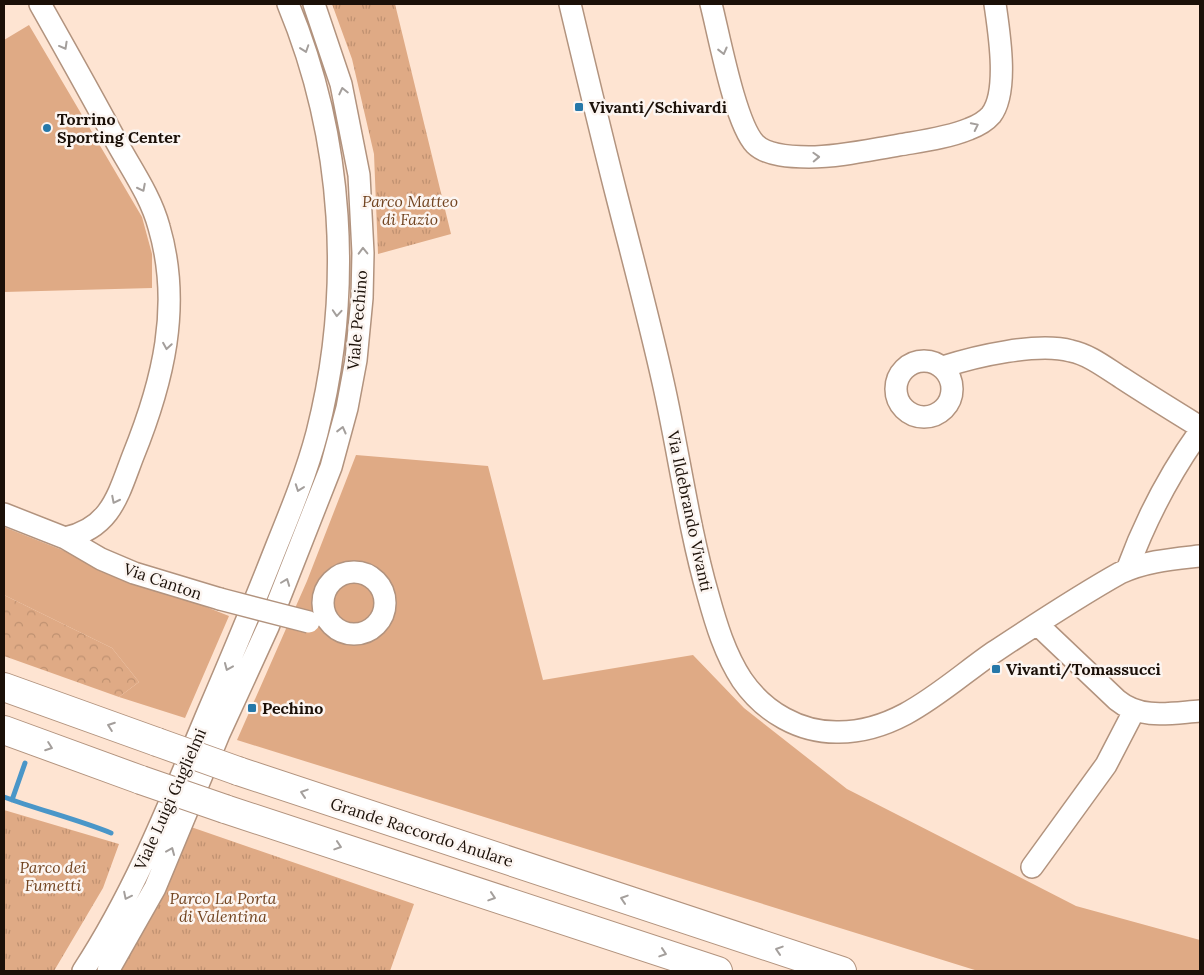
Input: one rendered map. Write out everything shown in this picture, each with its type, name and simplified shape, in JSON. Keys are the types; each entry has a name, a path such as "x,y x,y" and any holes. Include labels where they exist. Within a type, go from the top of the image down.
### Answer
{"highway":[{"name":"Grande Raccordo Anulare","path":"4,687 238,771 842,971"},
{"path":"4,730 225,809 718,971"},
{"path":"812,961 856,971"}],"street":[{"path":"40,4 154,212 165,254 168,286 168,340 162,371 151,408 122,484 111,506 100,522 84,533 65,538"},
{"name":"Viale Pechino","path":"247,622 291,511 317,434 331,365 337,311 339,238 331,154 315,79 288,4"},
{"name":"Viale Pechino","path":"268,627 327,478 340,436 356,360 360,321 363,253 359,175 354,142 340,79 314,4"},
{"name":"Via Ildebrando Vivanti","path":"570,4 663,379 687,511 712,610 725,648 747,686 767,708 797,724 832,732 848,732 890,722 919,706 1037,624 1127,570 1157,562 1200,556"},
{"path":"711,4 738,108 751,139 758,146 770,152 809,157 848,154 944,137 970,129 986,120 993,112 998,100 1000,80 1000,44 995,4"},
{"path":"943,368 975,358 1036,348 1056,348 1072,351 1092,360 1200,429 1172,474 1143,531 1127,570"},
{"name":"Via Canton","path":"4,514 65,538 101,558 134,573 220,600 308,622 331,623"},
{"name":"Viale Luigi Guglielmi","path":"84,971 120,910 159,828 247,622"},
{"path":"1037,624 1117,700 1134,711 1156,714 1200,711"},
{"name":"Viale Luigi Guglielmi","path":"108,971 155,888 220,734 268,627"},
{"path":"1032,867 1102,771 1134,711"}],"green space":[{"name":"Parco Matteo di Fazio","path":"332,4 395,4 451,234 378,254 374,154 352,59"},
{"name":"Torrino Sporting Center","path":"29,25 142,217 152,254 152,288 4,292 4,40"},
{"path":"356,455 488,466 543,680 693,655 744,708 847,789 1076,906 1200,940 1200,971 978,971 237,740 307,581"},
{"path":"4,527 229,616 185,718 119,697 139,682 112,648 4,595"},
{"path":"4,595 112,648 139,682 119,697 4,656"},
{"name":"Parco dei Fumetti","path":"4,810 119,844 103,888 54,971 4,971"},
{"name":"Parco La Porta di Valentina","path":"191,827 414,904 390,971 115,971"}],"waterway":[{"path":"12,800 25,763"},
{"path":"4,797 111,833"}],"place":[{"name":"Vivanti/Schivardi","path":"579,107"},
{"name":"Torrino Sporting Center","path":"47,128"},
{"name":"Vivanti/Tomassucci","path":"996,669"},
{"name":"Pechino","path":"252,708"}]}
